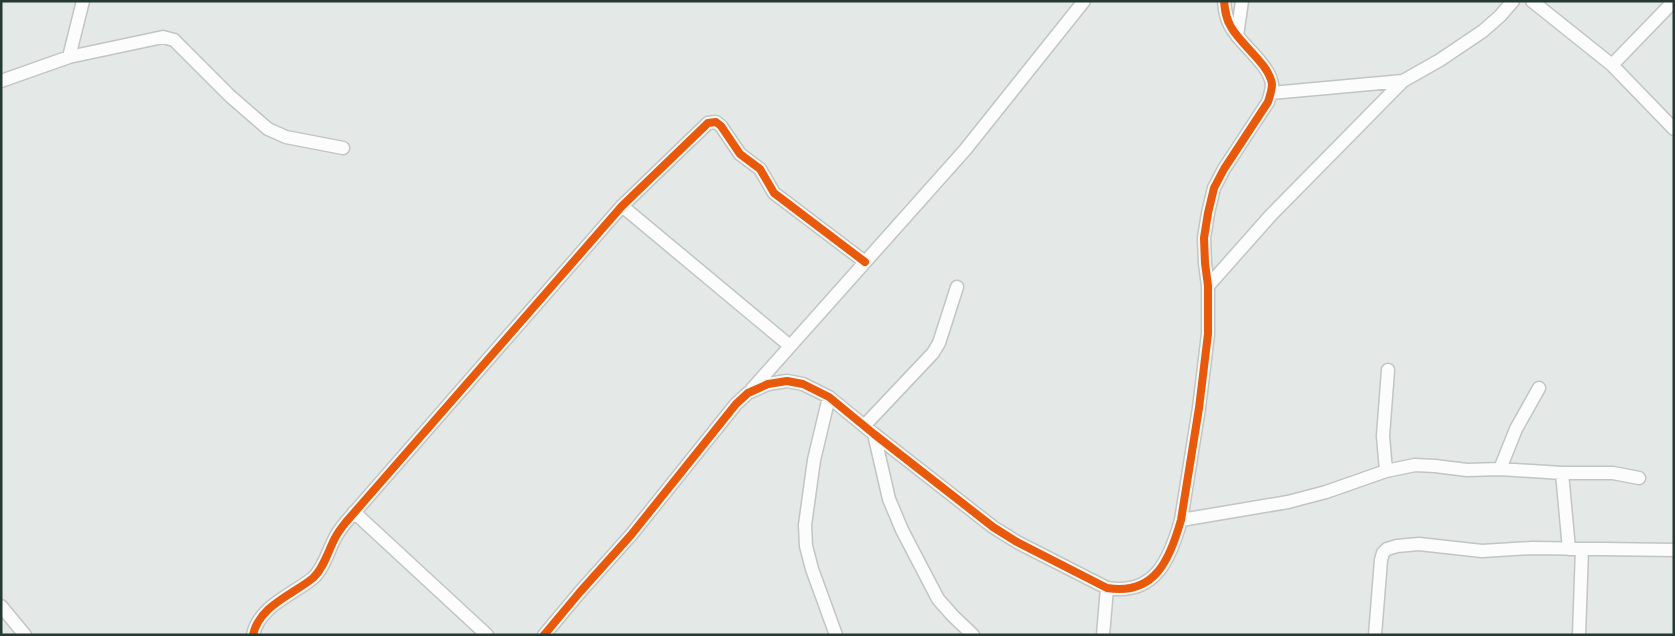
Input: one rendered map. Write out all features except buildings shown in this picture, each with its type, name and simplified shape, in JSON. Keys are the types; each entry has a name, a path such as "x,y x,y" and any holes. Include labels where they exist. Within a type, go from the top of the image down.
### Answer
{"street":[{"path":"69,58 83,1"},
{"path":"544,635 631,535 736,404 748,393 965,150 1084,1"},
{"path":"748,393 768,384 786,381 803,384 829,397 993,527 1017,542 1107,588 1120,590 1138,588 1155,576 1168,558 1181,520 1199,408 1208,334 1208,286 1204,238 1214,188 1224,169 1268,102 1271,93 1272,83 1267,72 1237,36 1226,16 1224,1"},
{"path":"1237,36 1242,1"},
{"path":"1208,286 1271,215 1403,81 1440,60 1483,31 1513,1"},
{"path":"1532,1 1612,65 1674,129"},
{"path":"1612,65 1674,2"},
{"path":"1,81 69,58 163,37 169,38 174,40 230,96 268,130 286,137 343,148"},
{"path":"1271,93 1403,81"},
{"path":"253,635 262,614 314,577 322,566 336,536 354,512 622,206 708,124 716,122 721,126 740,154 760,169 774,193 865,262"},
{"path":"622,206 790,346"},
{"path":"869,430 934,353 957,287"},
{"path":"1386,471 1383,436 1388,370"},
{"path":"1500,470 1516,429 1540,388"},
{"path":"829,397 814,460 805,525 806,546 812,569 836,635"},
{"path":"869,430 889,499 902,530 938,599 972,635"},
{"path":"1181,520 1288,502 1326,492 1386,471 1415,465 1468,470 1613,473 1639,478"},
{"path":"1562,473 1569,549"},
{"path":"354,512 487,635"},
{"path":"1374,635 1381,560 1383,553 1387,549 1397,546 1419,544 1482,551 1532,548 1674,550"},
{"path":"1579,635 1582,549"},
{"path":"1103,635 1107,588"},
{"path":"1,606 25,635"}],"cycle path":[{"path":"544,635 631,535 736,404 748,393 768,384 787,381 803,384 829,397 993,527 1017,542 1107,588 1124,589 1137,586 1149,580 1158,572 1172,548 1181,520 1199,408 1208,334 1208,286 1204,238 1208,213 1214,188 1224,169 1268,102 1272,89 1270,77 1266,69 1229,24 1224,1"},
{"path":"253,635 256,625 269,609 317,574 336,536 346,522 622,206 708,123 716,122 721,126 740,154 760,169 774,193 865,262"}]}
